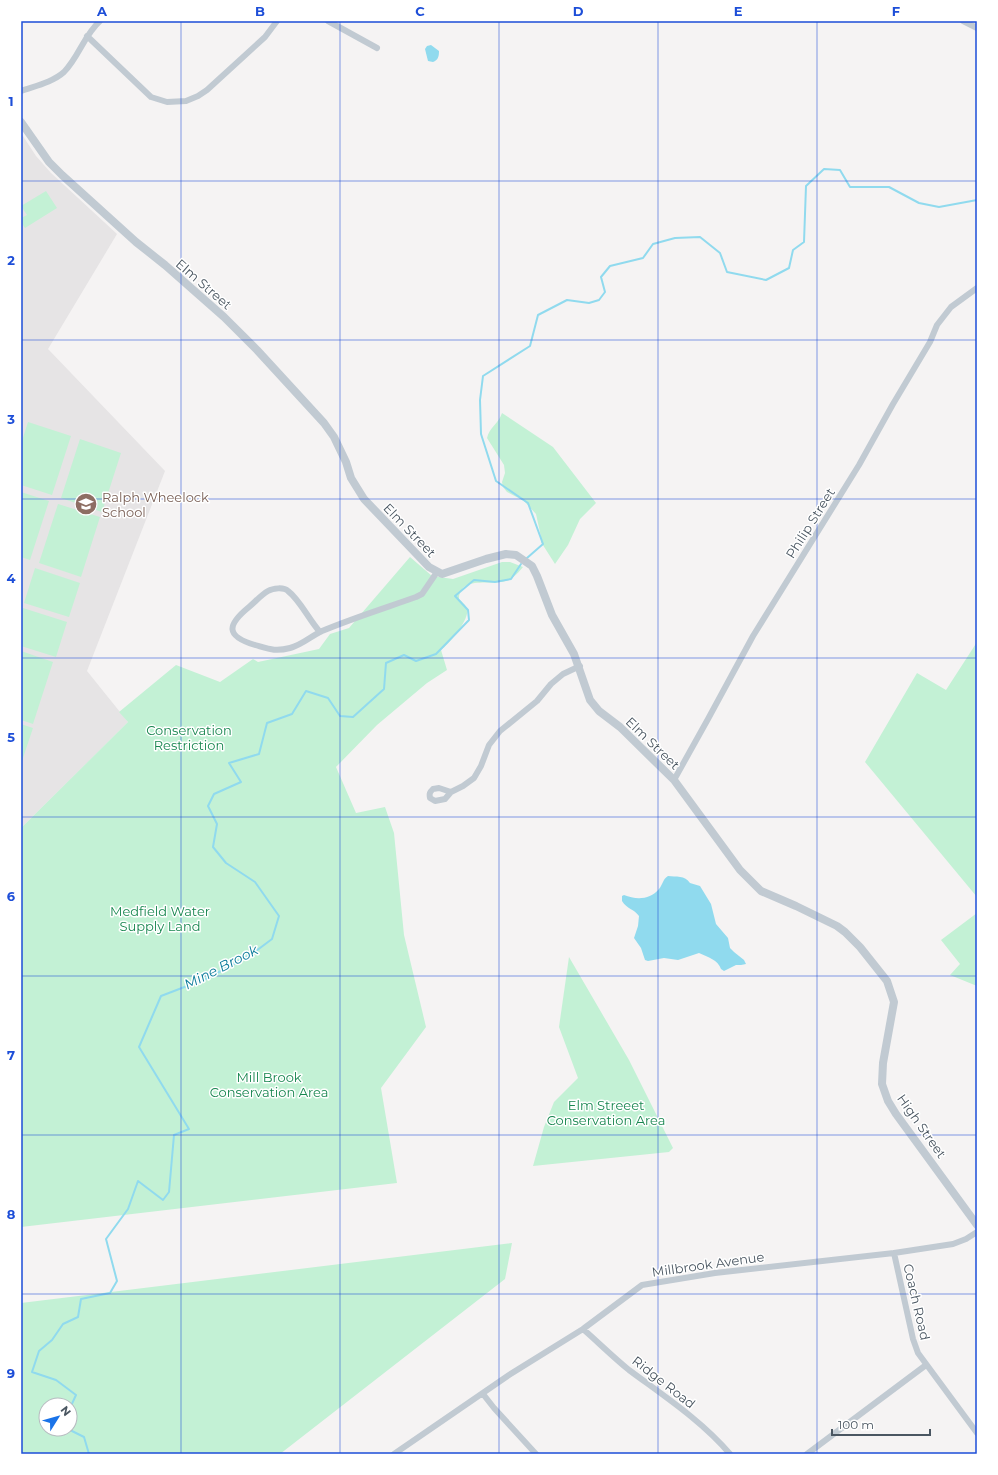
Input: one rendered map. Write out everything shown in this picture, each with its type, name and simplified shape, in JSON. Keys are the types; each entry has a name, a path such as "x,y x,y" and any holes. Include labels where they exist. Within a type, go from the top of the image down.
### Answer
{"street":[{"path":"21,91 45,83 63,73 74,59 87,36 100,21"},
{"path":"87,36 151,97 167,102 186,101 207,90 265,37 277,21"},
{"path":"328,21 377,48"},
{"path":"963,21 977,28"},
{"name":"Elm Street","path":"21,122 49,162 62,175 136,242 165,265 224,317 258,350 324,423 334,437 346,462 351,478 364,499 429,568 442,574 500,555 516,555 532,566 552,615 580,666 583,681 590,700 599,711 620,727 674,780 740,870 751,882 761,891 837,926 860,947 887,982"},
{"name":"Philip Street","path":"674,780 753,636 859,465 930,342 937,325 952,307 977,288"},
{"path":"320,632 293,596 287,590 281,589 268,591 246,609 234,623 232,629 236,637 241,641 275,651 290,648 301,644 320,632 422,594 437,572"},
{"path":"452,792 474,778 481,766 489,745 500,731 537,701 551,684 563,674 580,666"},
{"name":"High Street","path":"887,982 894,1002 882,1063 882,1084 888,1101 977,1225"},
{"name":"Millbrook Avenue","path":"394,1454 509,1375 583,1329 642,1285 715,1273 894,1253 953,1244 966,1239 977,1232"},
{"name":"Coach Road","path":"894,1253 913,1339 918,1354 977,1433"},
{"name":"Ridge Road","path":"583,1329 627,1368 702,1426 730,1454"},
{"path":"807,1454 926,1365"},
{"path":"483,1394 536,1454"}],"shaded area":[{"name":"Ralph Wheelock School","path":"21,133 36,156 51,173 117,234 48,349 165,471 87,671 128,722 21,828"}],"green space":[{"path":"46,191 57,208 25,228 21,222 21,218 27,215 21,206"},
{"path":"502,413 553,447 596,503 580,519 568,545 555,564 541,542 536,514 524,501 507,492 503,487 502,482 505,473 504,465 487,438 488,434 499,420"},
{"path":"28,422 71,436 52,495 21,485 21,444"},
{"path":"80,439 121,453 102,512 61,498"},
{"path":"21,492 49,501 30,560 21,557"},
{"path":"58,504 100,517 81,577 39,563"},
{"path":"410,557 432,576 453,579 502,562 510,562 523,567 509,580 470,584 464,587 460,592 459,599 467,609 465,619 454,637 441,650 447,670 427,683 377,725 336,767 356,813 385,807 394,833 404,935 426,1027 381,1088 397,1183 21,1227 21,828 128,722 119,712 176,665 220,682 253,659 258,662 319,649 330,634 349,628"},
{"path":"35,568 80,583 69,617 24,603"},
{"path":"23,608 67,622 56,657 21,646 21,613"},
{"path":"977,642 977,897 865,762 917,673 946,690"},
{"path":"21,651 53,662 33,724 21,720"},
{"path":"21,724 33,728 21,764"},
{"path":"977,913 977,986 950,975 960,964 941,940"},
{"name":"Elm Streeet Conservation Area","path":"569,957 629,1060 673,1148 669,1152 533,1166 544,1127 554,1102 578,1078 559,1027"},
{"path":"512,1243 505,1279 280,1454 21,1454 21,1303"}],"water":[{"path":"431,45 439,51 438,58 433,62 428,61 425,49 427,46"},
{"path":"668,876 683,878 688,880 690,883 700,886 711,904 716,924 728,938 730,948 744,960 746,964 736,965 724,971 718,963 699,953 678,960 664,958 648,961 645,960 641,948 634,938 638,926 639,916 624,904 622,901 622,896 624,895 633,898 647,897 659,889"}],"waterway":[{"name":"Mine Brook","path":"527,558 543,544 528,503 496,481 481,434 480,400 483,376 530,346 538,315 567,300 589,303 599,300 605,292 601,277 610,266 643,258 653,244 675,238 700,237 720,253 727,272 766,280 789,268 793,250 804,242 806,186 824,169 840,170 850,187 889,187 919,203 939,207 977,200"},
{"name":"Mine Brook","path":"75,1397 76,1395 56,1380 32,1372 39,1351 52,1340 63,1324 78,1317 81,1299 110,1293 117,1281 106,1239 128,1209 138,1181 163,1200 169,1192 174,1135 189,1129 139,1047 161,996 208,978 252,954 272,939 279,916 255,882 226,863 213,847 217,824 208,806 214,794 241,782 229,763 259,754 267,723 292,714 306,691 328,698 340,716 353,717 384,689 386,663 404,655 416,661 436,654 469,620 468,610 455,596 474,580 495,582 511,579 521,564"},
{"name":"Mine Brook","path":"78,1434 84,1437 89,1454"}],"place":[{"name":"Ralph Wheelock School","path":"86,504"}],"park label":[{"name":"Conservation Restriction","path":"189,738"},
{"name":"Medfield Water Supply Land","path":"160,918"},
{"name":"Mill Brook Conservation Area","path":"269,1084"}]}
